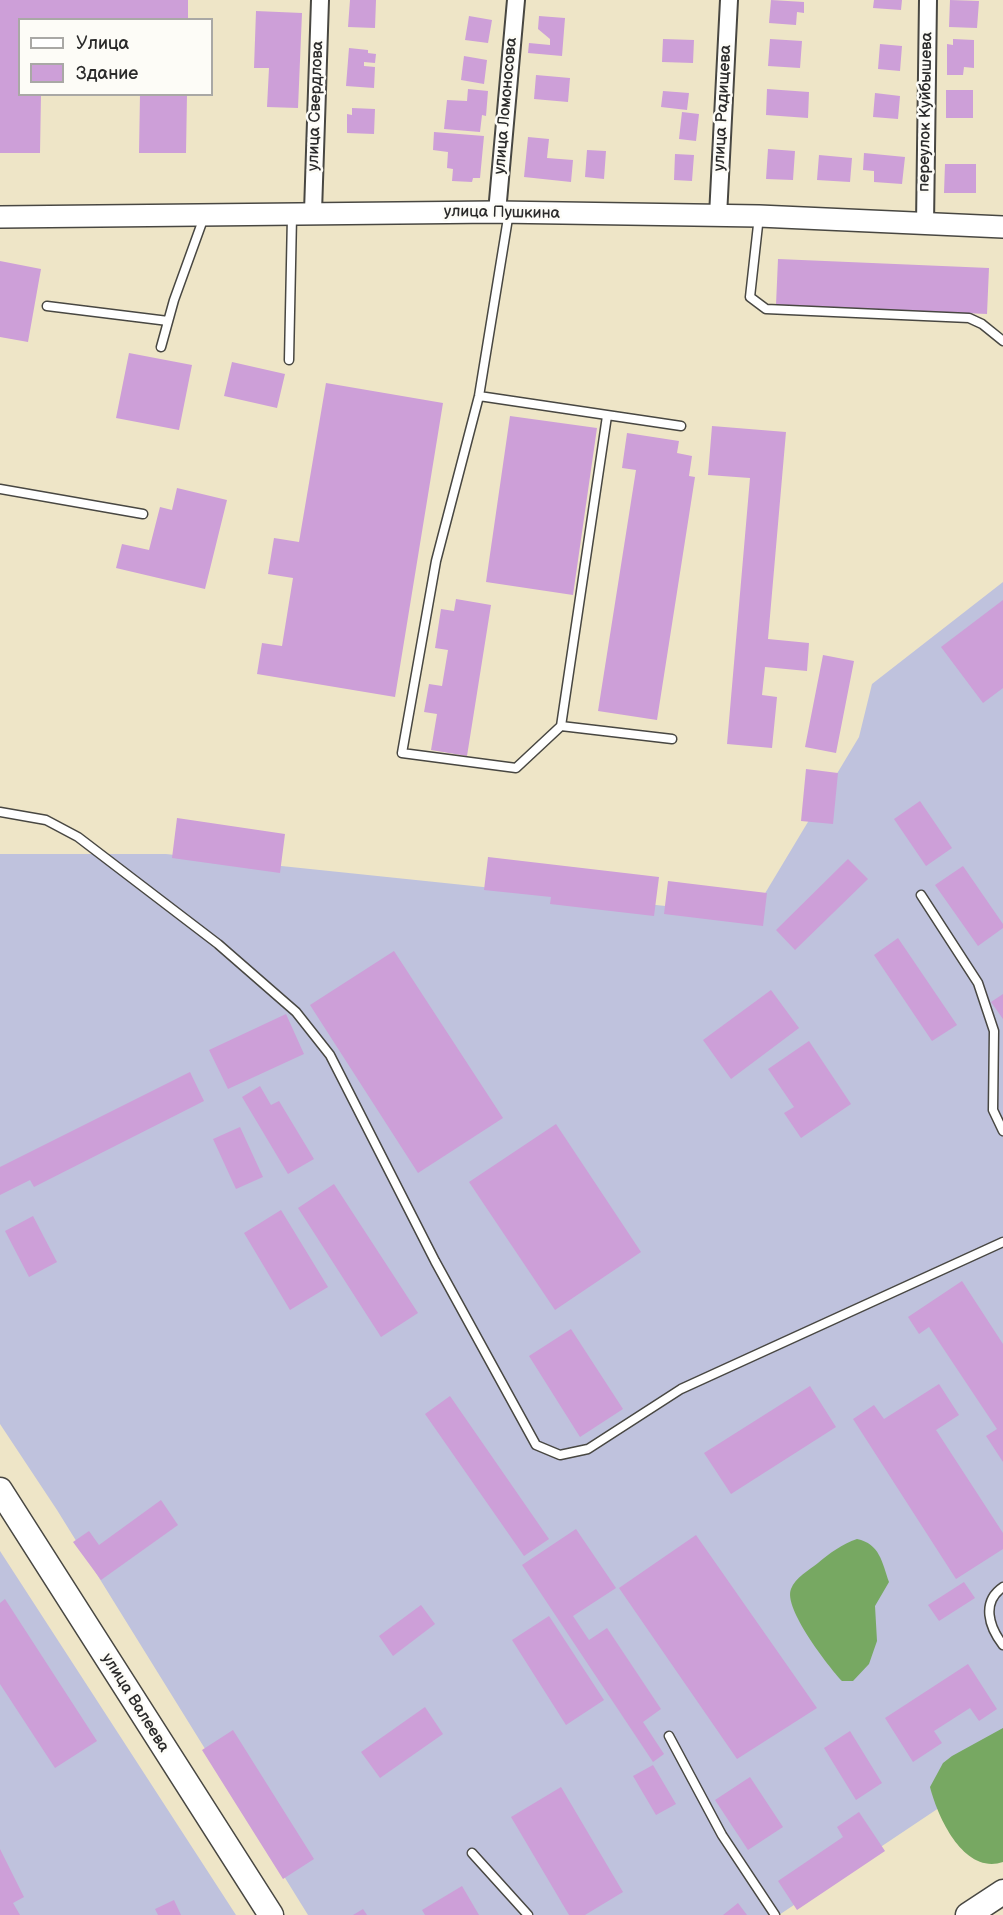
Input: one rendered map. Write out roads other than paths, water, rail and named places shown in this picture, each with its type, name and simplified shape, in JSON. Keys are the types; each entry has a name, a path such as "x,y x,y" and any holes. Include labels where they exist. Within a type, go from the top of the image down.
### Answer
{"main road":[{"name":"улица Валеева","path":"0,1490 271,1915"},
{"path":"968,1915 1003,1892"}],"street":[{"name":"улица Свердлова","path":"313,212 320,0"},
{"name":"улица Ломоносова","path":"503,212 516,0"},
{"name":"улица Радищева","path":"718,216 729,0"},
{"name":"переулок Куйбышева","path":"925,224 928,0"},
{"name":"улица Пушкина","path":"0,217 292,212 503,212 759,216 1003,227"}],"lane":[{"path":"289,360 292,212"},
{"path":"503,212 479,396 436,561 402,753 516,768 561,726 607,416"},
{"path":"161,347 206,214"},
{"path":"759,216 750,297 766,309 969,318 1003,341"},
{"path":"47,306 168,321"},
{"path":"479,396 681,426"},
{"path":"0,489 143,514"},
{"path":"561,726 672,739"},
{"path":"0,812 46,820 78,837 218,944 296,1012 330,1055 435,1261 536,1445 560,1455 588,1449 681,1389 1003,1242"},
{"path":"921,895 978,983 994,1031 993,1110 1003,1131"},
{"path":"1003,1587 995,1592 989,1605 989,1616 995,1634 1003,1645"},
{"path":"669,1736 723,1835 775,1915"},
{"path":"472,1853 528,1915"}]}
